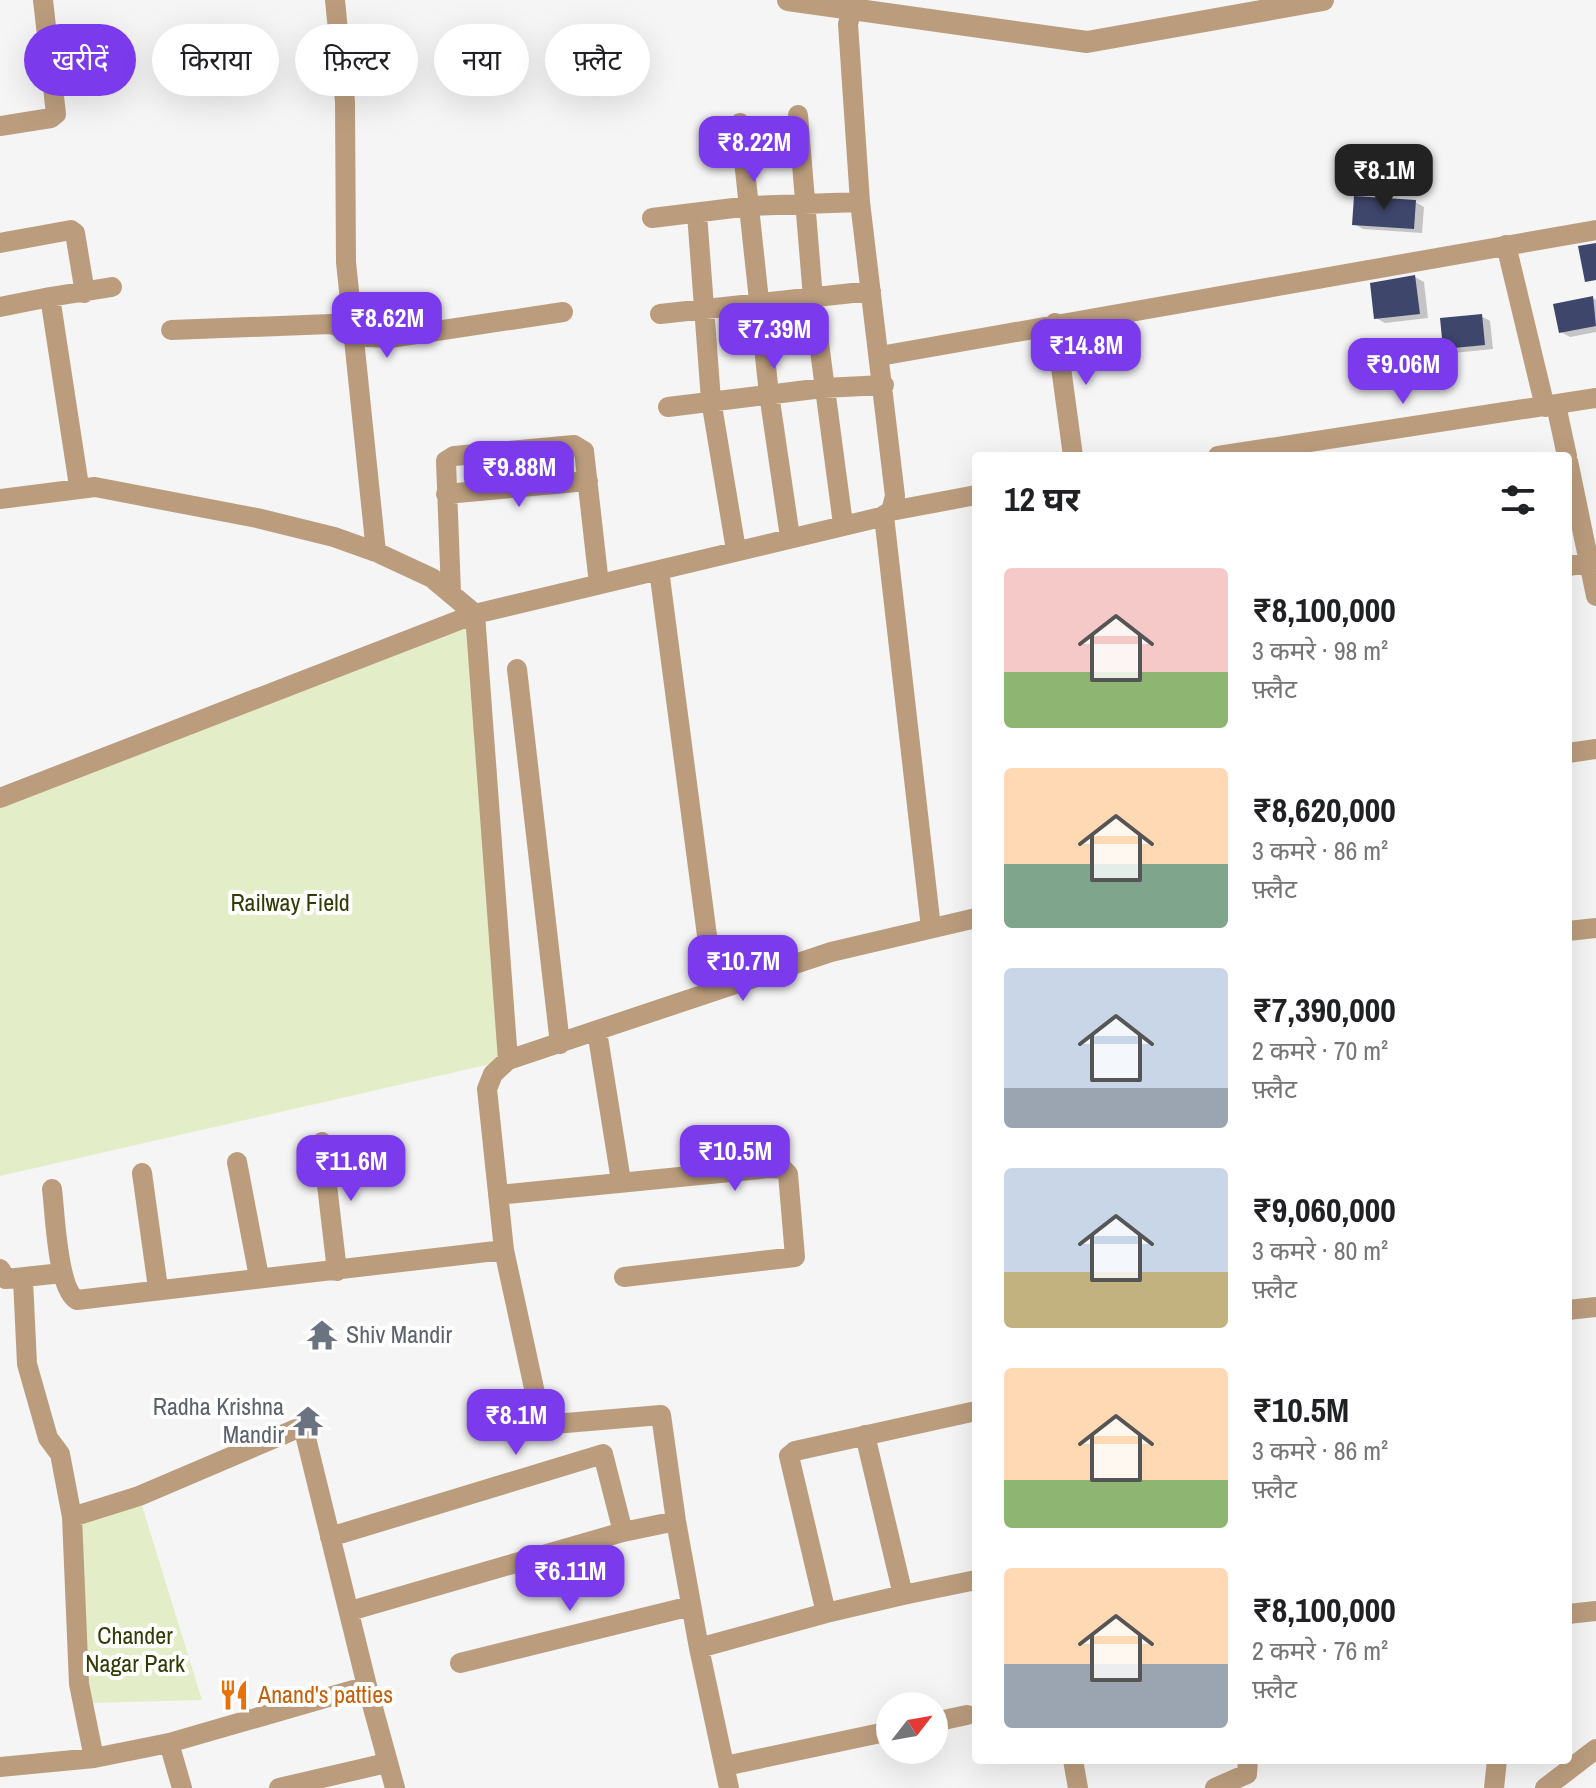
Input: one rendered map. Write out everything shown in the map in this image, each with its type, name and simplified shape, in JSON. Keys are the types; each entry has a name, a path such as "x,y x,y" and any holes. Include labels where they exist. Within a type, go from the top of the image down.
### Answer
{"street":[{"path":"0,126 51,118 56,114 43,0"},
{"path":"335,0 345,102 346,248 352,330 376,552"},
{"path":"788,0 1087,42 1323,0"},
{"path":"852,9 848,24 860,202 895,496 887,513 931,928"},
{"path":"798,115 813,298 843,524"},
{"path":"740,123 769,394 790,537"},
{"path":"652,218 750,206 860,202"},
{"path":"697,214 711,400 736,550"},
{"path":"0,243 71,230 85,293"},
{"path":"880,356 1596,230"},
{"path":"1506,245 1550,406 1566,452"},
{"path":"0,307 112,287"},
{"path":"660,314 871,291"},
{"path":"50,297 79,486"},
{"path":"171,330 331,324 368,337 390,338 563,312"},
{"path":"1055,323 1072,452"},
{"path":"668,407 823,388 884,385"},
{"path":"1245,452 1596,398"},
{"path":"451,593 444,467 454,456 579,445 584,451 599,584"},
{"path":"1572,475 1593,562 1596,596"},
{"path":"446,494 588,481"},
{"path":"0,499 79,486 257,518 376,552 432,578 475,614 508,1060"},
{"path":"0,798 475,614 887,513 972,496"},
{"path":"1572,565 1593,562"},
{"path":"659,570 714,989"},
{"path":"517,669 560,1044"},
{"path":"1572,752 1596,749"},
{"path":"729,1788 691,1606 661,1415 542,1425 504,1250 487,1089 493,1074 508,1060 831,952 972,919"},
{"path":"1572,931 1596,928"},
{"path":"597,1031 621,1181"},
{"path":"322,1142 337,1271"},
{"path":"237,1162 259,1277"},
{"path":"498,1195 621,1181 783,1169 789,1178 797,1255 790,1259 624,1277"},
{"path":"142,1173 158,1288"},
{"path":"52,1189 62,1273 68,1293 77,1300 158,1288 337,1271 504,1250"},
{"path":"0,1269 6,1279 23,1280 62,1273"},
{"path":"23,1280 27,1364 48,1438 60,1454 72,1517 79,1684 94,1758"},
{"path":"1572,1310 1596,1307"},
{"path":"826,1613 789,1456 795,1451 972,1412"},
{"path":"72,1517 139,1496 303,1426 395,1788"},
{"path":"865,1435 903,1595"},
{"path":"330,1537 603,1454 623,1532"},
{"path":"350,1611 623,1532 676,1521"},
{"path":"699,1648 826,1613 972,1581"},
{"path":"460,1663 691,1606"},
{"path":"1572,1614 1596,1611"},
{"path":"0,1767 94,1758 169,1743 367,1686"},
{"path":"948,1719 967,1715"},
{"path":"725,1766 876,1734"},
{"path":"169,1743 182,1788"},
{"path":"1545,1788 1596,1749"},
{"path":"279,1788 378,1765 387,1760"},
{"path":"1074,1764 1078,1788"},
{"path":"1215,1788 1240,1780 1247,1774 1248,1764"},
{"path":"1494,1788 1497,1764"}],"green space":[{"name":"Railway Field","path":"475,614 508,1060 0,1176 0,799"},
{"name":"Chander Nagar Park","path":"139,1496 202,1700 91,1703 72,1517"}],"building":[{"path":"1354,196 1416,200 1414,229 1352,225"},
{"path":"1596,243 1596,280 1585,282 1578,246"},
{"path":"1415,275 1420,314 1374,319 1370,283"},
{"path":"1593,296 1596,326 1559,333 1553,304"},
{"path":"1482,314 1485,345 1443,349 1440,318"}],"place":[{"name":"Shiv Mandir","path":"322,1335"},
{"name":"Radha Krishna Mandir","path":"308,1421"},
{"name":"Anand's patties","path":"234,1695"}]}
